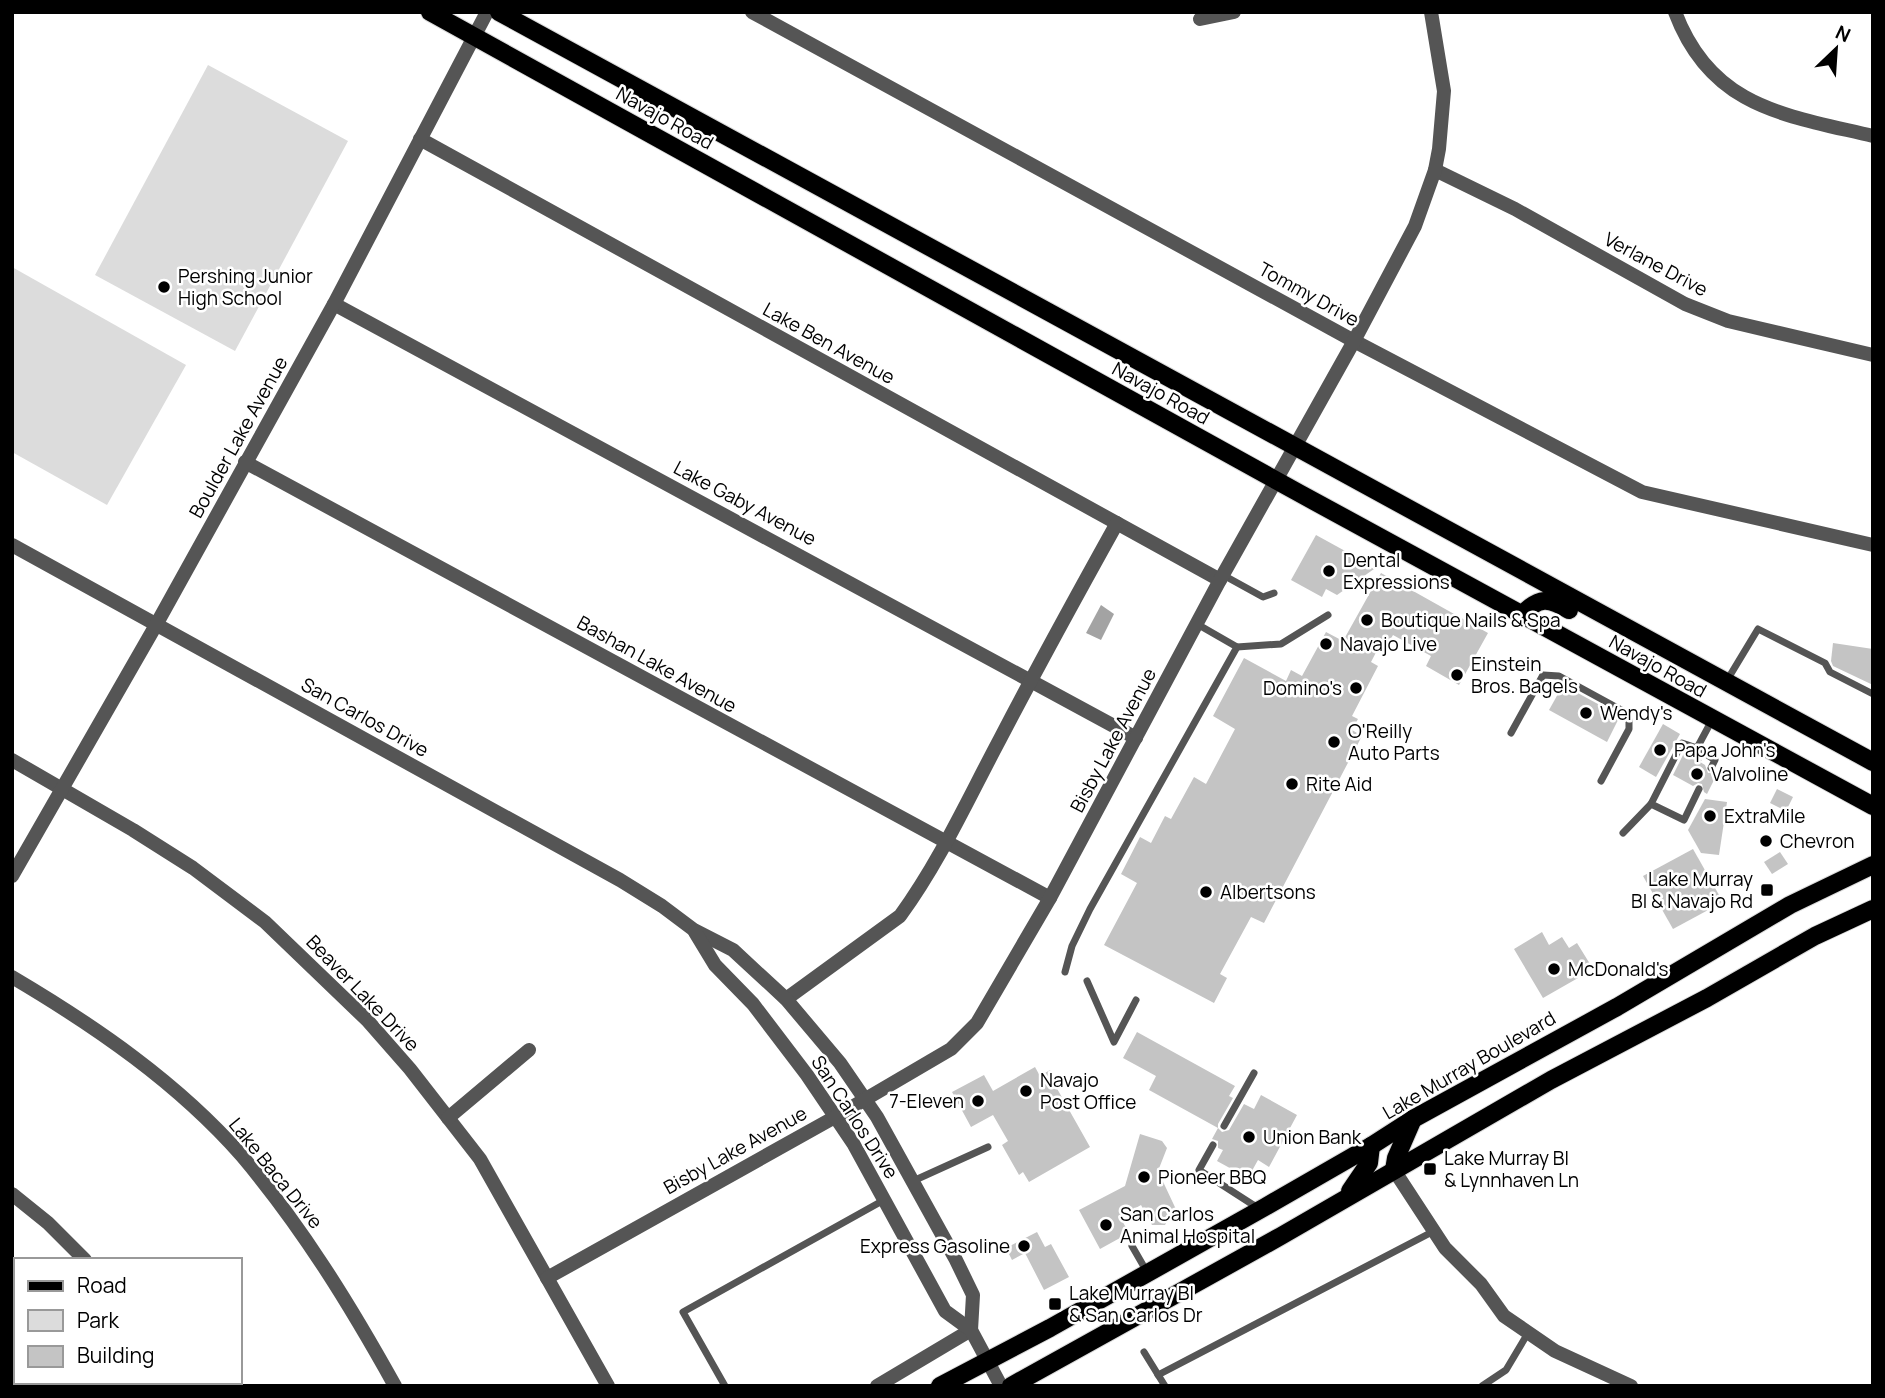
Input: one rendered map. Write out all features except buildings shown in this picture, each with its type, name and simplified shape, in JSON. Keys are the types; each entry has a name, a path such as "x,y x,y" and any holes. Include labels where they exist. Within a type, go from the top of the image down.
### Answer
{"main road":[{"name":"Navajo Road","path":"430,12 1712,720 1873,806"},
{"name":"Navajo Road","path":"499,12 1873,762"},
{"path":"1522,615 1530,606 1542,601 1555,602 1618,636 1643,638"},
{"name":"Lake Murray Boulevard","path":"940,1386 1147,1273 1371,1146 1413,1119 1617,1007 1790,905 1873,865"},
{"path":"1012,1386 1551,1080 1707,998 1815,936 1872,911"},
{"path":"1394,1170 1395,1158 1413,1119"},
{"path":"1343,1200 1369,1163 1371,1146"}],"street":[{"name":"Boulder Lake Avenue","path":"12,876 156,625 334,304 487,12"},
{"name":"Tommy Drive","path":"752,12 1354,341 1642,492 1873,545"},
{"path":"1200,19 1234,12"},
{"name":"Bisby Lake Avenue","path":"547,1278 951,1049 977,1023 1050,898 1196,623 1295,448 1415,226 1435,170 1444,91 1431,12"},
{"path":"1675,12 1681,29 1700,58 1725,85 1741,96 1776,113 1873,136"},
{"name":"Lake Ben Avenue","path":"420,139 1117,523 1221,577"},
{"name":"Verlane Drive","path":"1435,170 1515,208 1685,304 1728,321 1873,355"},
{"name":"Lake Gaby Avenue","path":"334,304 1136,738"},
{"name":"Bashan Lake Avenue","path":"245,462 1050,898"},
{"path":"786,999 900,916 945,843 1030,680 1117,523"},
{"name":"San Carlos Drive","path":"12,545 620,880 694,930 733,950 786,999 840,1063 865,1100 955,1258 973,1295 971,1330"},
{"name":"Beaver Lake Drive","path":"12,760 193,868 265,922 376,1029 480,1159 608,1386"},
{"name":"San Carlos Drive","path":"694,930 715,965 753,1004 807,1075 853,1143 945,1311 971,1330 1001,1386"},
{"name":"Lake Baca Drive","path":"12,977 140,1062 242,1156 331,1276 395,1386"},
{"path":"448,1118 529,1050"},
{"path":"1394,1170 1445,1248 1481,1284 1504,1316 1555,1351 1631,1386"},
{"path":"12,1194 48,1223 83,1258"},
{"path":"877,1386 971,1330"}],"lane":[{"path":"1221,577 1263,597 1274,593"},
{"path":"1196,623 1237,647 1281,644 1328,615"},
{"path":"1726,683 1758,629 1825,663 1830,672 1873,694"},
{"path":"1065,972 1072,946 1090,909 1237,647"},
{"path":"1511,733 1543,675 1559,676 1625,712 1629,720 1629,729 1601,781"},
{"path":"1697,748 1712,720"},
{"path":"1623,833 1651,804 1682,743 1697,748 1715,760 1711,768"},
{"path":"1651,804 1684,820 1699,789"},
{"path":"1087,981 1114,1042 1136,1000"},
{"path":"1224,1126 1254,1073"},
{"path":"1213,1146 1199,1170 1260,1209"},
{"path":"912,1181 988,1147"},
{"path":"725,1386 683,1312 884,1200"},
{"path":"1158,1375 1434,1231"},
{"path":"1132,1246 1147,1273"},
{"path":"1482,1386 1506,1370 1529,1333"},
{"path":"1144,1352 1165,1386"}],"green space":[{"path":"208,65 348,141 235,351 95,275"},
{"path":"12,267 186,365 107,505 12,452"}],"shaded area":[{"path":"1101,605 1114,614 1101,640 1086,633"}],"place":[{"name":"Pershing Junior High School","path":"164,287"},
{"name":"Dental Expressions","path":"1329,571"},
{"name":"Boutique Nails & Spa","path":"1367,620"},
{"name":"Navajo Live","path":"1326,644"},
{"name":"Einstein Bros. Bagels","path":"1457,675"},
{"name":"Domino's","path":"1356,688"},
{"name":"Wendy's","path":"1586,713"},
{"name":"O'Reilly Auto Parts","path":"1334,742"},
{"name":"Papa John's","path":"1660,750"},
{"name":"Valvoline","path":"1697,774"},
{"name":"Rite Aid","path":"1292,784"},
{"name":"ExtraMile","path":"1710,816"},
{"name":"Chevron","path":"1766,841"},
{"name":"Lake Murray Bl & Navajo Rd","path":"1767,890"},
{"name":"Albertsons","path":"1206,892"},
{"name":"McDonald's","path":"1554,969"},
{"name":"Navajo Post Office","path":"1026,1091"},
{"name":"7-Eleven","path":"978,1101"},
{"name":"Union Bank","path":"1249,1137"},
{"name":"Lake Murray Bl & Lynnhaven Ln","path":"1430,1169"},
{"name":"Pioneer BBQ","path":"1144,1177"},
{"name":"San Carlos Animal Hospital","path":"1106,1225"},
{"name":"Express Gasoline","path":"1024,1246"},
{"name":"Lake Murray Bl & San Carlos Dr","path":"1055,1304"}]}
